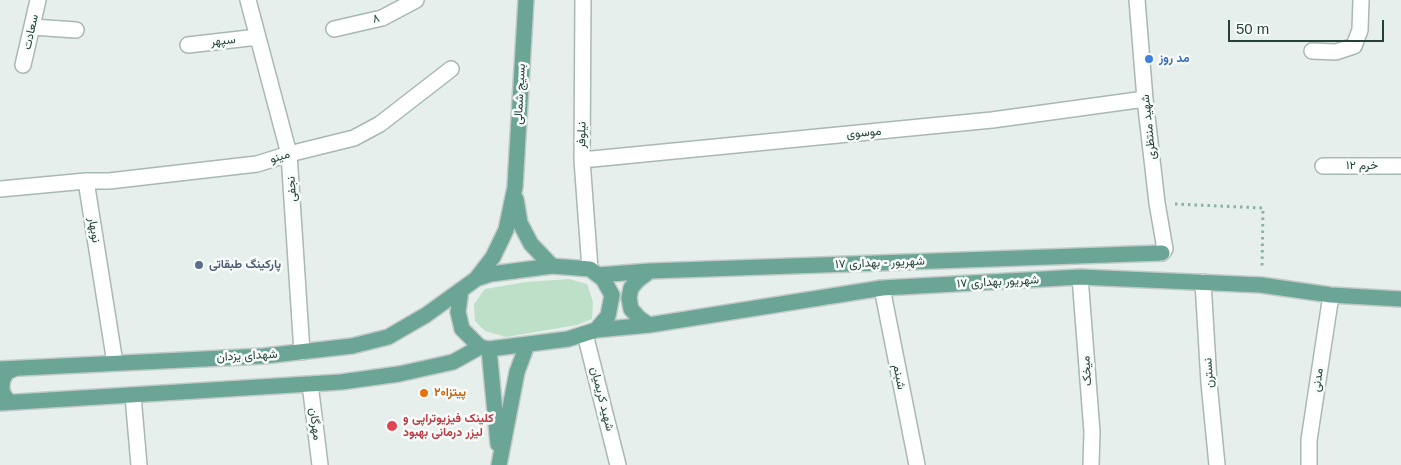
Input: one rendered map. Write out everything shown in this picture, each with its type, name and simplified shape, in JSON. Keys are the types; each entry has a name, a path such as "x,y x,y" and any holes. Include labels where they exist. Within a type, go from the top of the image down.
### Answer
{"main road":[{"name":"بسیج شمالی","path":"476,279 493,257 506,230 514,188 526,0"},
{"name":"بسیج شمالی","path":"514,188 520,222 531,244 552,266"},
{"name":"۱۷ شهریور - بهداری","path":"476,279 491,274 552,266 594,272 650,271 1162,253"},
{"path":"649,325 639,318 631,308 629,298 631,288 650,271"},
{"path":"591,332 608,316 612,295 603,279 594,272"},
{"name":"۱۷ شهریور بهداری","path":"484,348 527,345 568,339 591,332 649,325 882,288 1080,277 1261,285 1331,294 1401,299"},
{"name":"شهدای یزدان","path":"7,369 264,356 352,346 388,337 426,315 476,279"},
{"path":"476,279 461,290 458,312 462,328 484,348 499,463"},
{"path":"499,463 517,372 527,345"},
{"path":"7,369 2,379 2,391 5,402 133,396 340,382 423,370 452,362 484,348"}],"street":[{"name":"سعادت","path":"23,65 38,0"},
{"name":"نجفی","path":"248,0 289,154 302,352"},
{"name":"۸","path":"334,28 382,18 416,0"},
{"name":"نیلوفر","path":"584,0 582,160 594,272"},
{"name":"شهید منتظری","path":"1137,0 1145,98 1157,203 1165,249 1162,253"},
{"path":"1312,51 1336,52 1354,46 1360,30 1361,0"},
{"path":"32,27 76,30"},
{"name":"سپهر","path":"188,44 258,37"},
{"name":"مینو","path":"86,181 109,181 257,164 354,138 380,124 451,69"},
{"name":"موسوی","path":"582,160 992,120 1145,98"},
{"name":"خرم ۱۲","path":"1324,166 1401,166"},
{"path":"0,189 86,181"},
{"name":"نوبهار","path":"86,181 115,363"},
{"name":"میخک","path":"1080,277 1092,432 1090,465"},
{"name":"نسترن","path":"1203,282 1209,382 1217,465"},
{"name":"شبنم","path":"882,288 917,465"},
{"name":"مدنی","path":"1309,465 1309,440 1331,294"},
{"name":"شهید کریمیان","path":"591,332 618,465"},
{"name":"مهرگان","path":"310,384 320,465"},
{"path":"133,396 139,465"}],"path":[{"path":"1157,203 1263,208 1261,285"}],"green space":[{"path":"569,279 587,284 593,302 592,319 577,325 506,337 485,331 475,321 474,304 485,289 526,282"}],"place":[{"name":"مد روز","path":"1149,59"},
{"name":"پارکینگ طبقاتی","path":"199,265"},
{"name":"پیتزا۲۰","path":"424,393"},
{"name":"کلینک فیزیوتراپی و لیزر درمانی بهبود","path":"392,426"}]}
